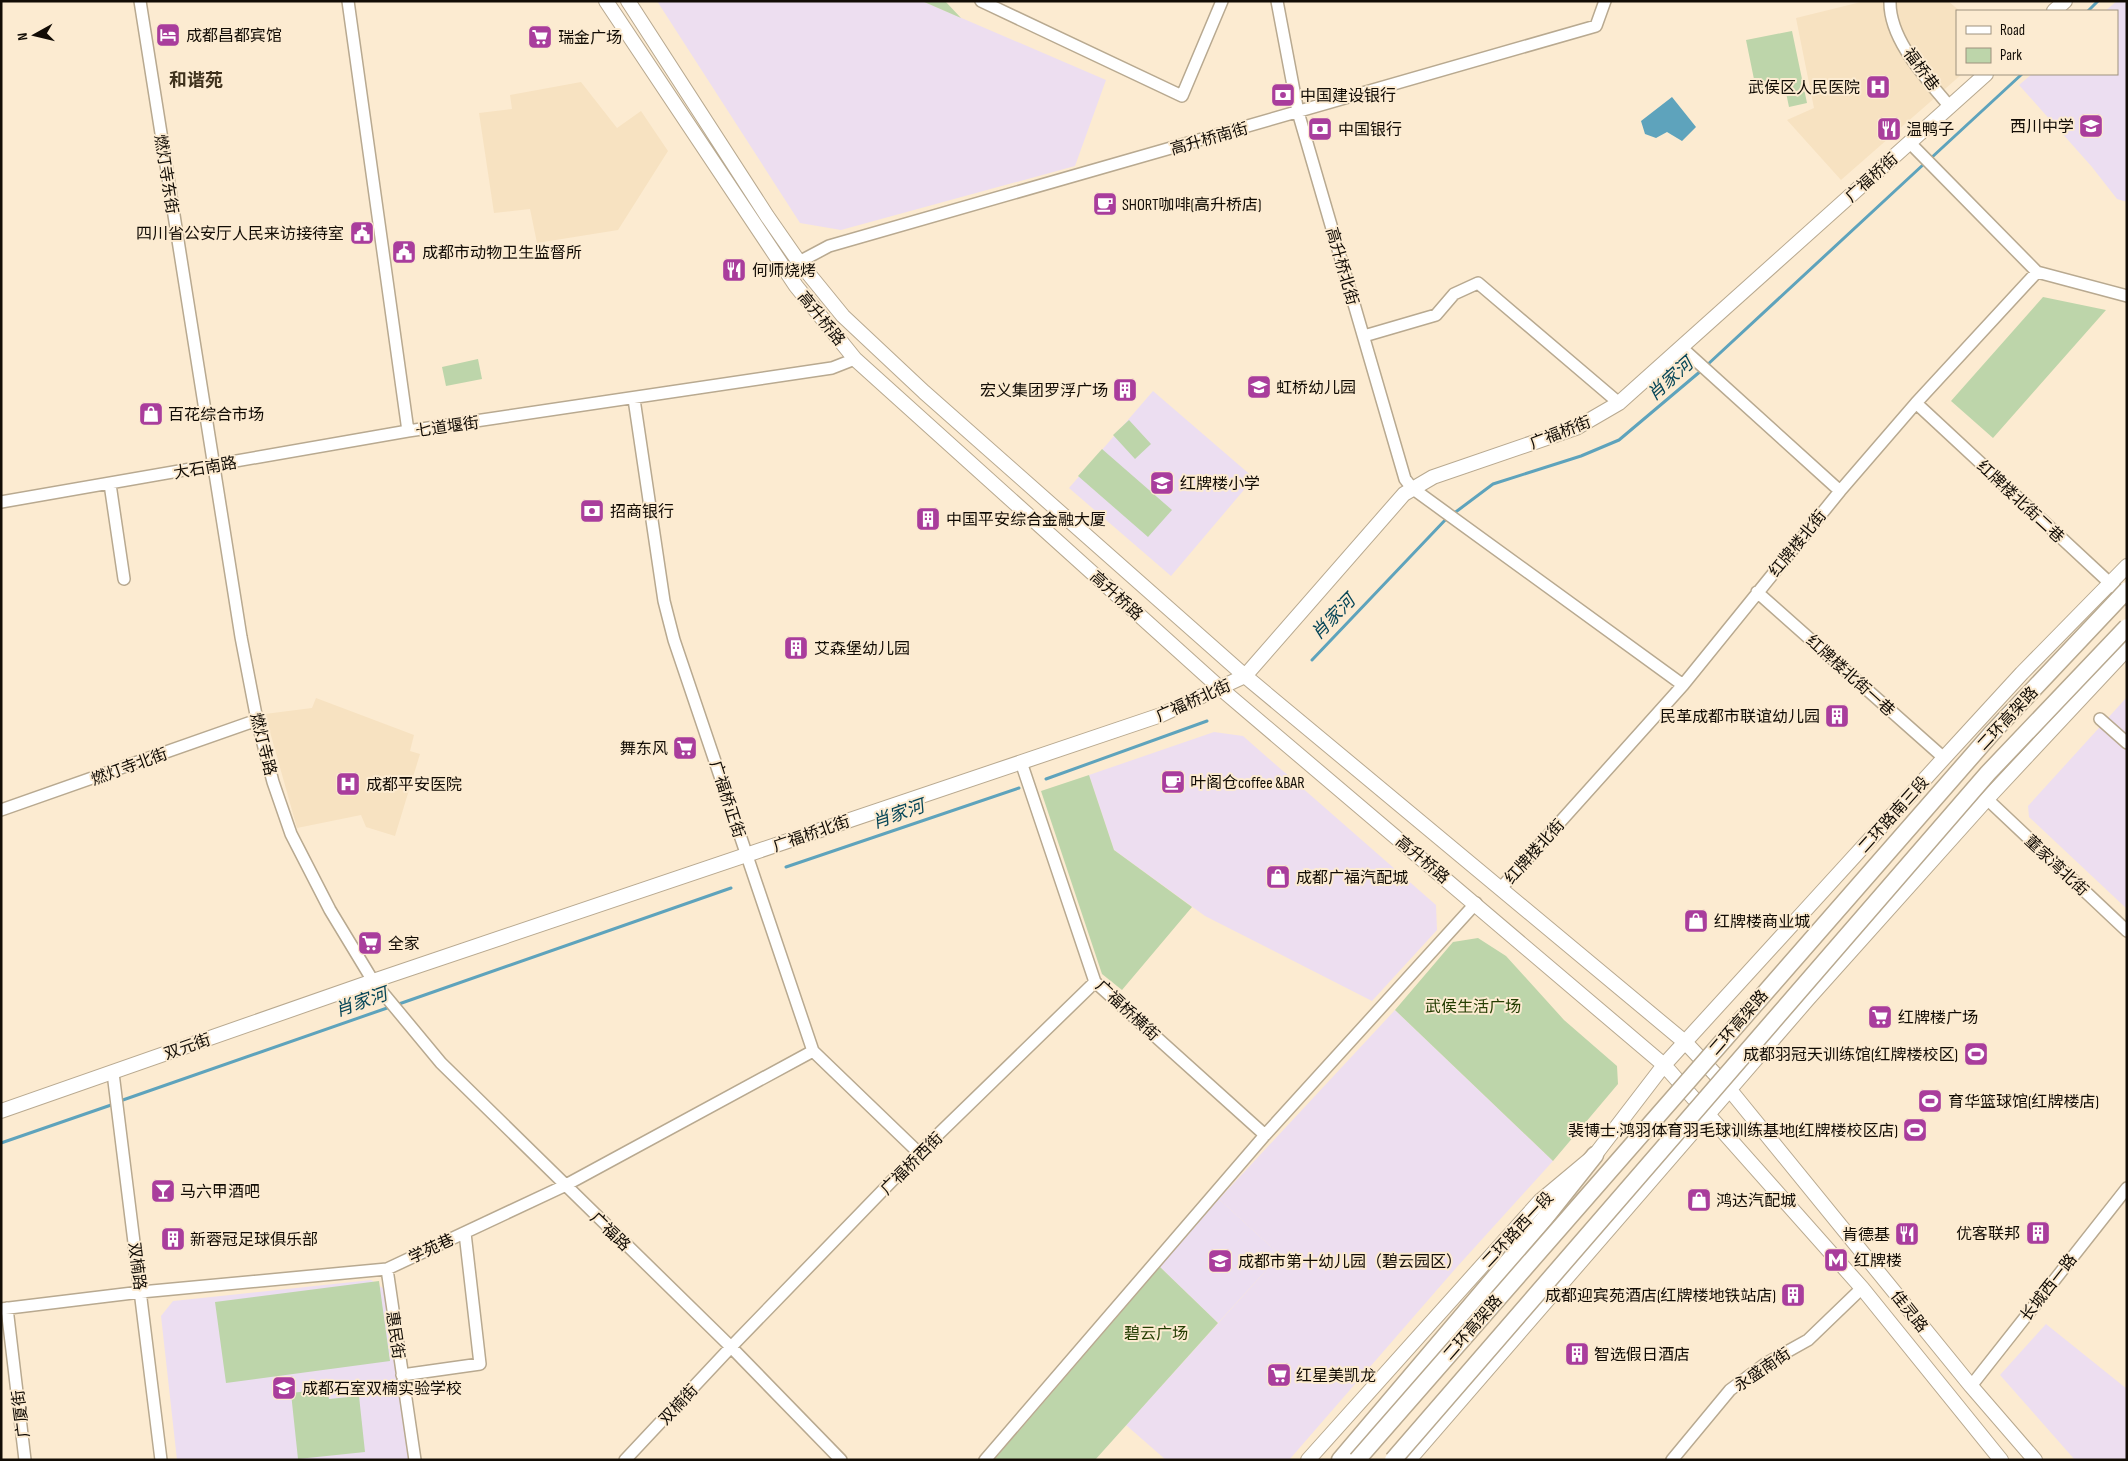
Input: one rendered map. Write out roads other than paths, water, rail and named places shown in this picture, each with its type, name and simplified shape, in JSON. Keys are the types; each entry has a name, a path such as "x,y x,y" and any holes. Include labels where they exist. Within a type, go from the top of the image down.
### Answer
{"highway":[{"name":"二环高架路","path":"1357,1460 1992,733 2127,590"},
{"name":"二环高架路","path":"1393,1460 1988,773 2127,627"},
{"path":"1340,1460 1545,1218 1595,1154"}],"main road":[{"name":"高升桥路","path":"606,1 796,286 855,359 1220,688 1476,903 1664,1065 1709,1115"},
{"name":"高升桥路","path":"628,1 723,150 799,262 843,316 924,392 1245,676 1686,1043 1730,1090"},
{"path":"2055,10 2065,1"},
{"name":"广福桥街","path":"1245,676 1391,509 1412,488 1434,477 1576,428 1619,403 1985,75"},
{"name":"二环路南三段","path":"1664,1065 2022,673 2127,566"},
{"path":"1409,1460 1808,999 1987,799 2127,648"},
{"name":"广福桥北街","path":"373,981 1161,715 1245,676"},
{"name":"双元街","path":"1,1111 373,981"},
{"name":"二环路西一段","path":"1308,1460 1540,1201 1595,1154 1664,1065"},
{"name":"佳灵路","path":"1730,1090 1971,1386 2036,1460"},
{"name":"佳灵路","path":"1709,1115 1862,1288 2001,1460"}],"street":[{"name":"燃灯寺东街","path":"140,1 212,465"},
{"name":"七道堰街","path":"348,1 408,431 634,399 832,368 855,359"},
{"path":"981,1 1182,96 1222,1"},
{"name":"高升桥北街","path":"1277,1 1298,112 1405,479 1412,488 1683,685"},
{"name":"高升桥南街","path":"799,262 829,246 1596,26 1605,1"},
{"name":"福桥巷","path":"1890,1 1889,14 1910,59 1950,107"},
{"path":"1909,142 2037,272 2127,296"},
{"name":"红牌楼北街","path":"1501,888 1683,685 1840,491 1916,403 2037,272"},
{"path":"1364,336 1436,315 1454,294 1478,283 1619,403"},
{"path":"1681,347 1840,491"},
{"name":"广福桥正街","path":"634,399 664,601 674,640 814,1051 919,1153"},
{"name":"红牌楼北街二巷","path":"1916,403 2127,599"},
{"name":"大石南路","path":"1,502 408,431"},
{"name":"燃灯寺路","path":"212,465 257,720 273,782 291,834 330,910 373,981 387,998"},
{"path":"110,484 124,579"},
{"name":"红牌楼北街一巷","path":"1757,592 1944,758"},
{"path":"2100,719 2127,743"},
{"name":"燃灯寺北街","path":"1,810 257,720"},
{"name":"广福桥横街","path":"1021,762 1095,982 1265,1135"},
{"name":"董家湾北街","path":"1987,799 2127,931"},
{"path":"985,1460 1265,1135 1476,903"},
{"name":"广福桥西街","path":"730,1347 919,1153 1095,982"},
{"name":"广福路","path":"387,998 441,1063 564,1186 730,1347 841,1460"},
{"name":"学苑巷","path":"4,1309 141,1292 387,1269 564,1186 814,1051"},
{"name":"双楠路","path":"113,1073 161,1460"},
{"name":"长城西一路","path":"1971,1386 2127,1188"},
{"path":"402,1375 480,1364 465,1233"},
{"name":"惠民街","path":"387,1269 415,1460"},
{"name":"永盛南街","path":"1672,1460 1730,1390 1765,1364 1808,1340 1862,1288"},
{"name":"广厦街","path":"4,1309 25,1460"},
{"name":"双楠街","path":"625,1460 730,1347"}],"water":[{"path":"1672,97 1696,127 1682,141 1667,132 1656,138 1645,134 1641,121"}],"waterway":[{"name":"肖家河","path":"2089,10 2098,1"},
{"name":"肖家河","path":"1930,159 2021,75"},
{"name":"肖家河","path":"1706,366 1925,163"},
{"name":"肖家河","path":"1453,514 1493,484 1581,456 1619,440 1702,370"},
{"name":"肖家河","path":"1312,660 1448,517"},
{"name":"肖家河","path":"1046,779 1207,721"},
{"name":"肖家河","path":"786,867 1019,788"},
{"name":"肖家河","path":"396,1005 731,888"},
{"name":"肖家河","path":"120,1101 390,1007"},
{"name":"肖家河","path":"1,1143 114,1104"}],"place":[{"name":"成都昌都宾馆","path":"168,35"},
{"name":"瑞金广场","path":"540,37"},
{"name":"武侯区人民医院","path":"1878,87"},
{"name":"中国建设银行","path":"1283,95"},
{"name":"西川中学","path":"2091,126"},
{"name":"中国银行","path":"1320,129"},
{"name":"温鸭子","path":"1889,129"},
{"name":"SHORT咖啡(高升桥店)","path":"1105,204"},
{"name":"四川省公安厅人民来访接待室","path":"362,233"},
{"name":"成都市动物卫生监督所","path":"404,252"},
{"name":"何师烧烤","path":"734,270"},
{"name":"虹桥幼儿园","path":"1259,387"},
{"name":"宏义集团罗浮广场","path":"1125,390"},
{"name":"百花综合市场","path":"151,414"},
{"name":"红牌楼小学","path":"1162,483"},
{"name":"招商银行","path":"592,511"},
{"name":"中国平安综合金融大厦","path":"928,519"},
{"name":"艾森堡幼儿园","path":"796,648"},
{"name":"民革成都市联谊幼儿园","path":"1837,716"},
{"name":"舞东风","path":"685,748"},
{"name":"叶阁仓coffee &BAR","path":"1173,782"},
{"name":"成都平安医院","path":"348,784"},
{"name":"成都广福汽配城","path":"1278,877"},
{"name":"红牌楼商业城","path":"1696,921"},
{"name":"全家","path":"370,943"},
{"name":"红牌楼广场","path":"1880,1017"},
{"name":"成都羽冠天训练馆(红牌楼校区)","path":"1976,1054"},
{"name":"育华篮球馆(红牌楼店)","path":"1930,1101"},
{"name":"裴博士·鸿羽体育羽毛球训练基地(红牌楼校区店)","path":"1915,1130"},
{"name":"马六甲酒吧","path":"163,1191"},
{"name":"鸿达汽配城","path":"1699,1200"},
{"name":"优客联邦","path":"2038,1233"},
{"name":"肯德基","path":"1907,1234"},
{"name":"新蓉冠足球俱乐部","path":"173,1239"},
{"name":"红牌楼","path":"1836,1260"},
{"name":"成都市第十幼儿园（碧云园区）","path":"1220,1261"},
{"name":"成都迎宾苑酒店(红牌楼地铁站店)","path":"1793,1295"},
{"name":"智选假日酒店","path":"1577,1354"},
{"name":"红星美凯龙","path":"1279,1375"},
{"name":"成都石室双楠实验学校","path":"284,1388"}],"district":[{"name":"和谐苑","path":"196,80"}],"park label":[{"name":"武侯生活广场","path":"1473,1006"},
{"name":"碧云广场","path":"1156,1333"}]}
